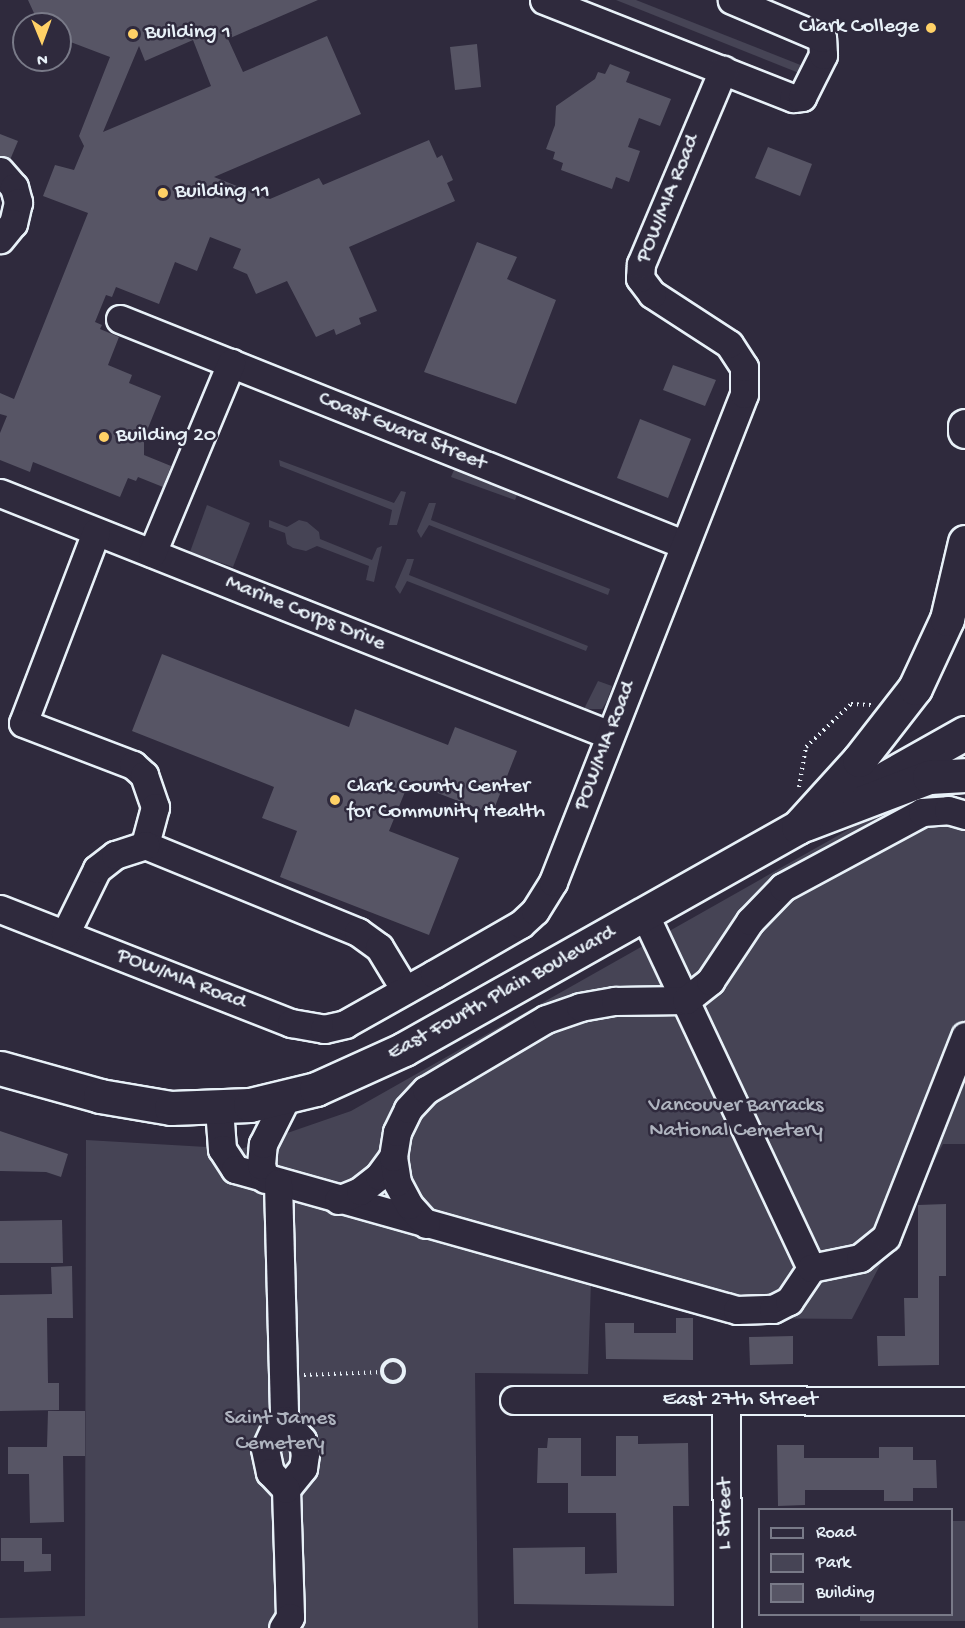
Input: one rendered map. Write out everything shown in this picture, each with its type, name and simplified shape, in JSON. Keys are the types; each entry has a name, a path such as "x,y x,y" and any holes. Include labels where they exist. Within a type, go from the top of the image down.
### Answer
{"main road":[{"path":"965,426 965,431"},
{"path":"798,827 859,760 915,688 946,619 965,542"},
{"name":"East Fourth Plain Boulevard","path":"0,1068 128,1102 219,1108 286,1098 331,1083 397,1052 645,915 965,733"},
{"path":"798,827 929,777 965,775"}],"street":[{"path":"544,0 799,98 806,93 825,50 817,34 732,0"},
{"name":"POW/MIA Road","path":"0,909 306,1028 345,1024 504,934 535,911 553,882 683,544 744,394 744,367 729,344 646,290 639,271 723,70"},
{"path":"0,171 14,187 18,202 13,223 0,239"},
{"name":"Coast Guard Street","path":"120,319 683,544"},
{"path":"152,553 231,363"},
{"name":"Marine Corps Drive","path":"0,493 610,735"},
{"path":"96,532 23,723 133,765 144,775 155,807 145,845"},
{"path":"426,1224 405,1198 393,1157 397,1132 408,1109 426,1090 546,1020 580,1007 615,1001 686,1000 710,981 750,921 783,887 922,812 948,810 965,815"},
{"path":"65,934 97,868 115,855 145,845 358,932 379,947 405,990"},
{"path":"645,915 811,1269"},
{"path":"219,1108 220,1140 230,1164 271,1181 755,1312 789,1301 811,1269 860,1258 886,1237 965,1036"},
{"path":"286,1098 263,1144 261,1165 271,1181 284,1420 299,1434 305,1454 300,1474 286,1489"},
{"path":"338,1200 373,1181 393,1157"},
{"name":"East 27th Street","path":"514,1400 965,1401"},
{"name":"L Street","path":"726,1401 727,1628"},
{"path":"283,1628 290,1617 286,1489 270,1472 265,1449 275,1428 284,1420"}],"path":[{"path":"798,827 800,771 806,747 851,704 869,704 876,708"},
{"path":"392,1360 400,1363 404,1371 401,1379 393,1382 385,1380 382,1372 384,1364 392,1360"},
{"path":"283,1376 382,1372"}],"green space":[{"path":"616,0 636,0 803,66 799,73"},
{"path":"279,460 394,503 401,491 406,492 397,525 389,525 392,510 280,466"},
{"path":"456,465 519,490 515,500 451,477"},
{"path":"429,503 436,503 431,520 610,589 608,595 429,525 421,538 417,531"},
{"path":"207,505 250,523 233,567 190,552"},
{"path":"269,520 287,527 299,520 307,522 319,532 320,539 372,560 377,548 382,546 374,582 366,580 369,566 317,546 306,551 293,548 287,544 285,533 269,527"},
{"path":"407,559 414,559 409,575 588,646 586,651 407,581 400,594 395,587"},
{"path":"598,681 612,686 607,701 602,709 584,709"},
{"path":"960,799 965,802 965,1144 943,1144 852,1319 723,1318 591,1281 588,1374 475,1373 478,1628 0,1628 0,1618 85,1616 86,1140 241,1149 351,1111 892,805"},
{"path":"953,1521 965,1521 965,1621 860,1621 860,1616 953,1616"}],"building":[{"name":"Building 11","path":"28,0 318,0 228,39 243,72 327,36 361,114 214,177 270,199 319,178 323,185 429,140 437,158 442,155 453,180 447,183 455,201 349,247 377,311 359,318 361,324 336,335 334,329 316,337 287,281 256,294 247,274 233,268 241,249 210,237 197,271 175,262 159,304 116,287 112,297 106,295 95,322 102,325 100,329 119,337 108,365 132,375 129,383 161,396 144,438 144,455 171,466 163,487 138,477 136,481 128,478 120,497 33,462 30,472 0,460 0,433 7,416 0,414 0,393 14,399 88,213 43,196 55,165 74,170 84,146 79,136 110,57 72,43 72,12 34,12","holes":["193,40 211,86 103,132 139,46 145,61"]},
{"path":"477,44 481,87 455,90 450,47"},
{"path":"610,64 630,72 626,82 671,99 660,126 639,118 628,147 640,151 629,182 616,177 612,189 561,170 563,163 553,159 555,152 546,149 555,125 556,106 595,79 598,72 605,74"},
{"path":"0,134 18,141 10,160 0,156"},
{"path":"768,147 812,164 800,196 755,178"},
{"path":"477,242 517,257 507,279 556,300 516,404 424,372"},
{"path":"673,365 716,380 705,406 663,390"},
{"path":"640,419 691,439 668,498 617,478"},
{"name":"Clark County Center for Community Health","path":"162,654 349,727 355,709 448,745 455,727 517,751 492,814 409,782 389,831 459,858 429,935 280,877 297,831 262,818 274,787 132,731"},
{"path":"0,1131 68,1154 61,1177 46,1172 0,1171"},
{"path":"946,1204 946,1276 939,1276 939,1365 878,1366 877,1336 905,1336 904,1298 918,1298 918,1205"},
{"path":"62,1220 63,1263 0,1263 0,1221"},
{"path":"72,1266 73,1318 47,1318 48,1383 59,1383 59,1410 0,1411 0,1295 52,1294 51,1267"},
{"path":"676,1318 693,1318 693,1360 606,1359 605,1323 634,1323 634,1333 676,1333"},
{"path":"793,1336 793,1364 750,1365 749,1337"},
{"path":"48,1411 85,1411 85,1456 63,1456 64,1522 30,1523 29,1474 8,1474 8,1447 47,1447"},
{"path":"616,1436 638,1436 638,1444 688,1443 689,1506 673,1506 674,1606 514,1604 513,1548 585,1547 585,1574 617,1573 616,1513 568,1513 568,1483 537,1483 538,1448 547,1448 548,1438 581,1438 581,1476 616,1476"},
{"path":"777,1445 804,1445 804,1458 879,1458 879,1447 913,1447 913,1460 936,1460 937,1488 913,1488 913,1501 884,1501 884,1490 805,1490 805,1505 778,1506"},
{"path":"1,1538 42,1538 42,1554 51,1554 51,1571 24,1572 24,1561 1,1561"}],"place":[{"name":"Clark College","path":"931,28"},
{"name":"Building 1","path":"133,34"},
{"name":"Building 11","path":"163,193"},
{"name":"Building 20","path":"104,437"},
{"name":"Clark County Center for Community Health","path":"335,800"}],"park label":[{"name":"Vancouver Barracks National Cemetery","path":"736,1118"},
{"name":"Saint James Cemetery","path":"280,1432"}]}
